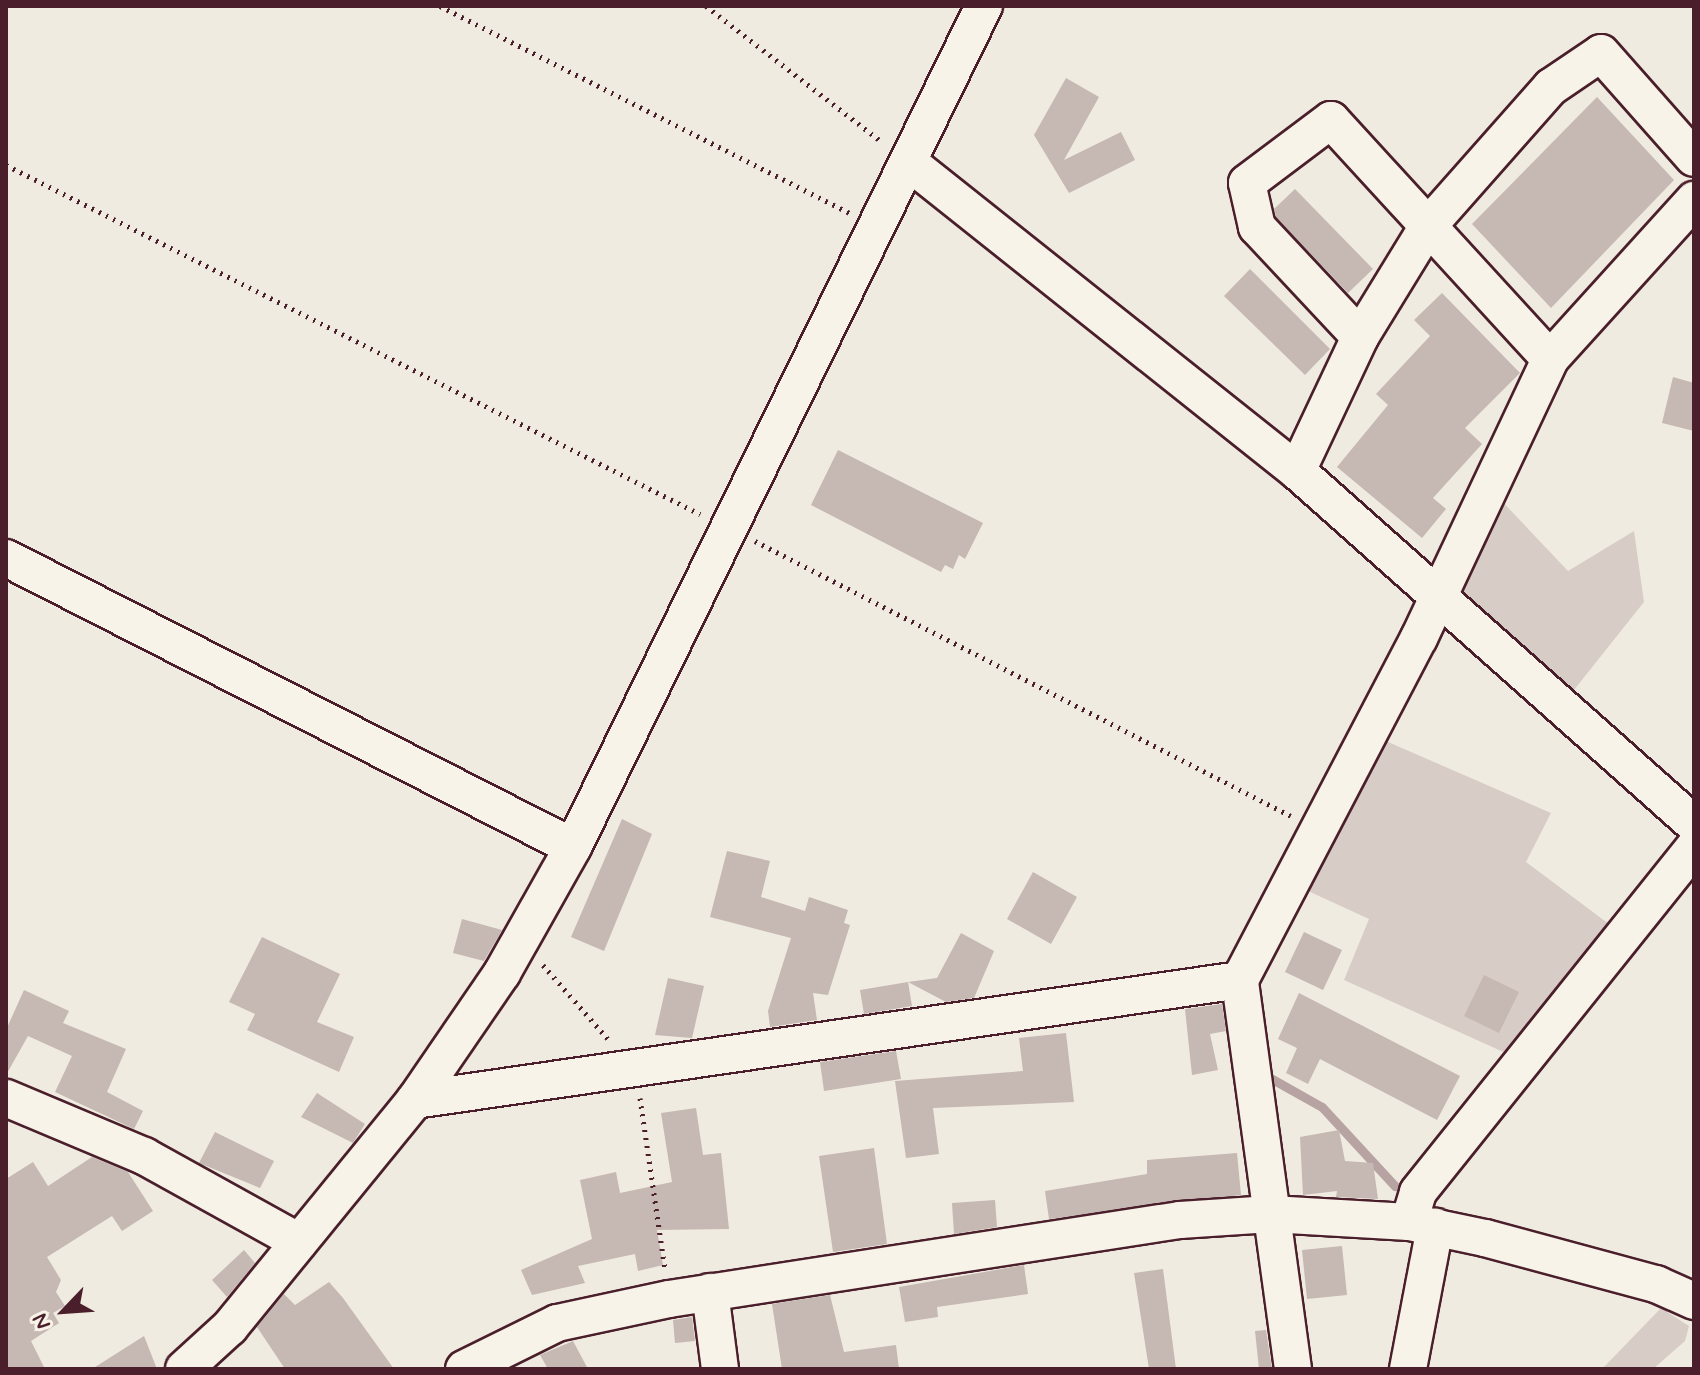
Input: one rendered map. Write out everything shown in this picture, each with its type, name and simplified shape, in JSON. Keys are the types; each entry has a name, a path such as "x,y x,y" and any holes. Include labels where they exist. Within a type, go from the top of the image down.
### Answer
{"street":[{"path":"184,1369 230,1327 415,1100 521,939 573,847 911,164 984,6"},
{"path":"1297,471 1360,337 1428,226 1551,87 1601,53 1694,158"},
{"path":"1360,337 1257,227 1247,183 1331,120 1550,359"},
{"path":"911,164 1297,471 1694,824"},
{"path":"1293,1369 1240,980 1436,595 1550,359 1694,200"},
{"path":"6,558 573,847"},
{"path":"1408,1369 1422,1225 1418,1192 1694,847"},
{"path":"415,1100 636,1071 1240,980"},
{"path":"6,1098 144,1156 299,1242"},
{"path":"464,1369 557,1323 669,1299 1180,1220 1271,1214 1422,1225 1656,1284 1694,1301"},
{"path":"710,1292 720,1369"}],"path":[{"path":"440,6 879,229"},
{"path":"706,6 911,164"},
{"path":"6,165 730,528 1317,829"},
{"path":"521,939 636,1071 669,1299"}],"shaded area":[{"path":"1499,498 1568,571 1634,531 1644,602 1570,695 1454,592"},
{"path":"1379,738 1551,813 1526,862 1609,924 1510,1055 1344,980 1369,919 1306,890"},
{"path":"1661,1308 1689,1326 1685,1341 1653,1369 1602,1369"}],"building":[{"path":"1066,78 1099,97 1064,160 1121,132 1135,160 1069,193 1034,135"},
{"path":"1597,97 1674,180 1551,308 1472,224"},
{"path":"1295,189 1373,269 1348,293 1276,217 1274,209"},
{"path":"1250,269 1330,349 1305,375 1224,296"},
{"path":"1442,293 1520,373 1465,428 1482,444 1433,498 1446,509 1422,538 1337,467 1388,405 1376,394 1430,336 1414,320"},
{"path":"1673,377 1694,383 1694,431 1662,423"},
{"path":"838,450 983,523 965,559 959,555 953,569 945,565 941,572 811,505"},
{"path":"622,819 652,834 604,951 571,937"},
{"path":"727,851 770,861 761,897 805,911 809,897 848,910 844,923 850,925 828,995 813,993 817,1020 770,1027 768,1011 791,938 710,917"},
{"path":"1033,872 1077,897 1051,944 1007,919"},
{"path":"462,919 502,930 484,961 453,953"},
{"path":"1304,932 1342,950 1323,990 1285,972"},
{"path":"961,933 994,951 974,998 946,1002 908,982 937,978"},
{"path":"262,937 340,974 317,1022 354,1037 339,1072 247,1030 255,1014 229,1002"},
{"path":"1484,975 1519,992 1499,1033 1464,1016"},
{"path":"668,978 704,986 692,1038 655,1035"},
{"path":"908,982 912,1006 864,1014 860,990"},
{"path":"24,990 69,1011 63,1023 126,1049 107,1092 143,1111 134,1129 55,1092 72,1056 28,1036 6,1075 6,1030"},
{"path":"1299,993 1460,1076 1437,1120 1320,1059 1308,1084 1286,1073 1297,1048 1278,1039"},
{"path":"1222,1004 1226,1031 1210,1034 1218,1070 1192,1075 1185,1009"},
{"path":"1066,1033 1074,1102 933,1108 939,1154 906,1158 895,1081 1023,1071 1019,1038"},
{"path":"896,1051 901,1079 824,1091 820,1062"},
{"path":"317,1093 365,1124 353,1143 301,1117"},
{"path":"696,1108 703,1155 721,1153 729,1229 657,1230 663,1265 638,1271 635,1254 578,1266 585,1283 532,1295 521,1270 592,1239 580,1180 616,1172 620,1193 672,1182 661,1113"},
{"path":"1339,1130 1345,1161 1373,1163 1378,1199 1336,1197 1337,1191 1303,1195 1300,1137"},
{"path":"215,1132 274,1161 260,1188 199,1163"},
{"path":"874,1148 887,1244 833,1252 819,1156"},
{"path":"1237,1153 1241,1195 1049,1219 1045,1191 1147,1174 1147,1160"},
{"path":"92,1157 128,1172 153,1211 122,1231 112,1216 47,1257 61,1280 56,1292 65,1306 53,1313 59,1323 31,1341 45,1369 6,1369 6,1179 33,1162 48,1186"},
{"path":"995,1200 997,1227 954,1234 952,1203"},
{"path":"1342,1246 1347,1295 1307,1299 1302,1250"},
{"path":"244,1250 255,1263 227,1297 212,1280"},
{"path":"1024,1265 1028,1294 937,1307 938,1317 905,1322 899,1287"},
{"path":"1163,1269 1176,1369 1149,1369 1134,1273"},
{"path":"329,1282 394,1369 285,1369 257,1327 284,1294 295,1305"},
{"path":"830,1295 844,1352 896,1345 899,1369 782,1369 772,1304"},
{"path":"692,1317 695,1341 675,1343 673,1320"},
{"path":"1266,1330 1272,1369 1259,1369 1255,1331"},
{"path":"144,1336 157,1369 92,1369"},
{"path":"573,1341 588,1369 548,1369 540,1355"}],"waterway":[{"path":"1265,1075 1322,1107 1395,1186"}]}
